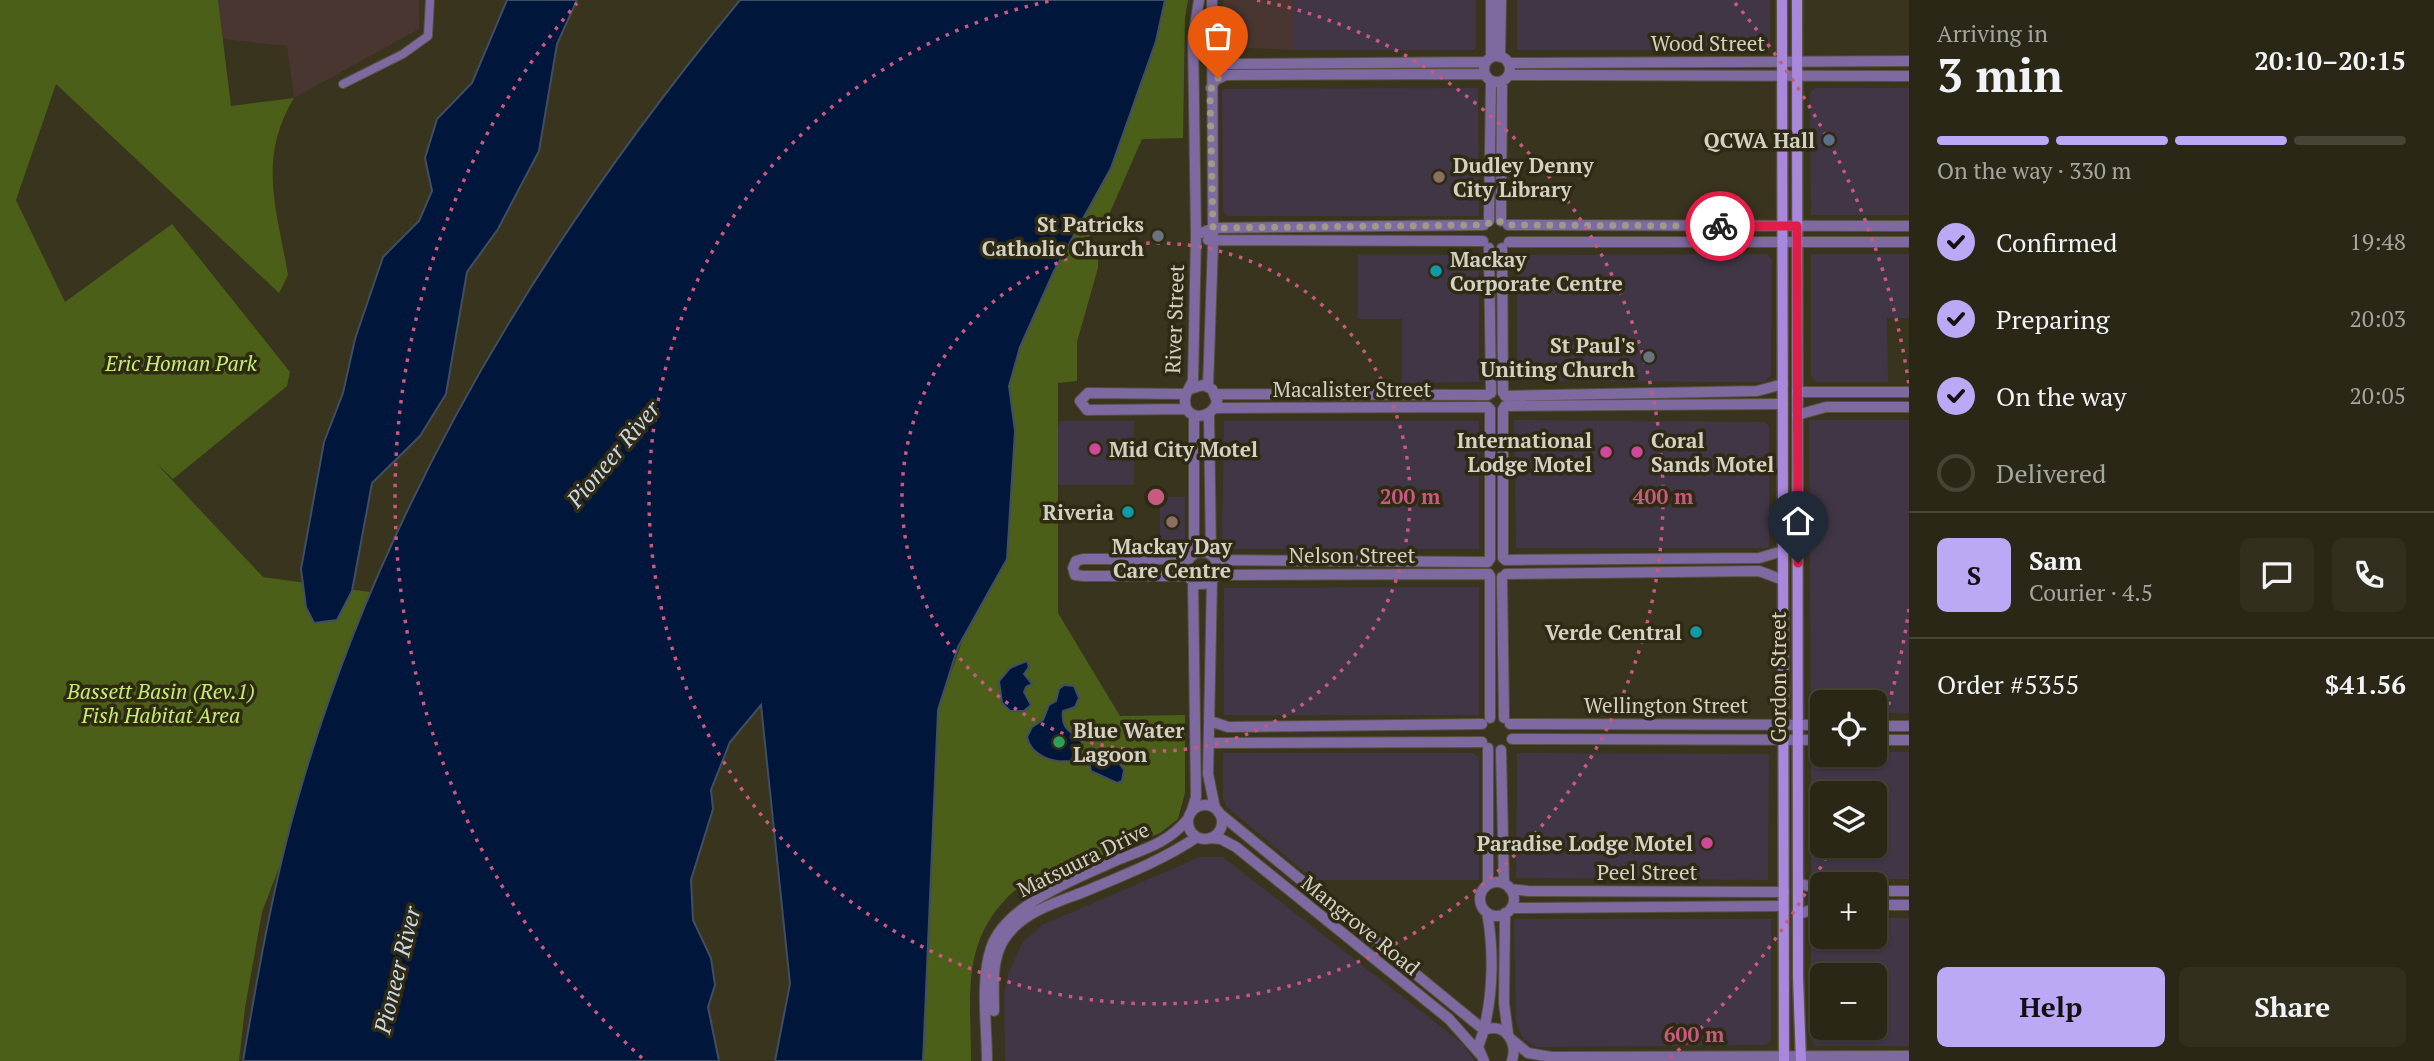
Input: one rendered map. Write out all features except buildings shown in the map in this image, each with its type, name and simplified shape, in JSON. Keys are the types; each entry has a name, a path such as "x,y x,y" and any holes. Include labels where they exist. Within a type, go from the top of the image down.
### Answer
{"main road":[{"name":"Gordon Street","path":"1782,0 1784,1058"},
{"name":"Gordon Street","path":"1797,0 1797,740 1801,1058"},
{"path":"1783,404 1791,393 1792,362 1797,345"},
{"path":"1783,464 1788,447 1789,407 1797,392"},
{"path":"1783,906 1791,893 1793,871 1798,863"}],"street":[{"path":"343,84 402,54 428,36 430,0"},
{"name":"River Street","path":"1190,412 1188,391 1193,380 1196,235 1193,33 1199,0"},
{"name":"River Street","path":"1212,0 1212,412"},
{"path":"1491,0 1505,223 1511,233 1506,245 1504,575 1507,721 1512,739 1501,750 1507,886 1513,898 1508,911 1504,1003 1509,1037 1515,1048 1513,1061"},
{"path":"1482,1059 1478,1042 1484,1030 1490,1000 1491,937 1488,913 1480,898 1488,884 1485,745 1490,575 1490,394 1486,245 1481,233 1487,223 1501,0"},
{"path":"1193,62 1199,49 1200,31 1206,31 1210,40"},
{"name":"Wood Street","path":"1210,40 1216,59 1222,63 1428,63 1496,69 1909,76"},
{"name":"Wood Street","path":"1210,93 1215,80 1223,75 1428,75 1496,69 1909,61"},
{"path":"1355,63 1355,75"},
{"path":"1399,63 1399,75"},
{"path":"1428,63 1428,75"},
{"path":"1299,64 1299,75"},
{"path":"1196,235 1213,228 1487,223 1909,226"},
{"path":"1238,228 1233,235 1238,243"},
{"path":"1196,235 1213,243 1506,245 1909,242"},
{"path":"1504,401 1757,391 1783,383"},
{"name":"Macalister Street","path":"1188,391 1198,385 1211,390 1490,394 1504,401"},
{"path":"1188,391 1088,393 1080,401 1087,410 1136,408 1190,412 1196,797 1190,815 1189,830 1197,837 1210,838 1221,828 1208,785 1214,578 1212,412"},
{"path":"1757,391 1764,399 1757,404"},
{"path":"1797,392 1909,392"},
{"path":"1826,392 1817,397 1817,401 1826,407"},
{"path":"1136,393 1136,408"},
{"path":"1504,401 1783,404"},
{"name":"Macalister Street","path":"1190,412 1489,408 1504,401"},
{"path":"1797,415 1826,407 1909,407"},
{"path":"1504,559 1759,558 1783,551"},
{"path":"1191,578 1083,576 1075,575 1073,568 1076,561 1083,559 1192,556"},
{"name":"Nelson Street","path":"1192,556 1504,559"},
{"path":"1759,558 1765,566 1759,571"},
{"path":"1504,575 1759,571 1783,580"},
{"name":"Nelson Street","path":"1191,578 1203,584 1214,578 1504,575"},
{"path":"1210,721 1228,727 1486,721"},
{"name":"Wellington Street","path":"1486,721 1810,725"},
{"path":"1887,726 1909,726"},
{"name":"Wellington Street","path":"1512,739 1810,740"},
{"path":"1887,740 1909,740"},
{"path":"1209,743 1485,745 1501,750"},
{"path":"1190,815 1205,805 1217,811"},
{"name":"Mangrove Road","path":"1217,811 1484,1030"},
{"name":"Matsuura Drive","path":"987,1061 986,969 990,950 1002,927 1026,905 1117,860 1167,840 1190,815"},
{"name":"Matsuura Drive","path":"993,1061 995,961 1010,931 1039,910 1166,856 1197,837"},
{"name":"Mangrove Road","path":"1210,838 1221,839 1236,847 1454,1023 1482,1059"},
{"path":"1798,883 1810,886"},
{"path":"1488,884 1507,886"},
{"name":"Peel Street","path":"1507,886 1528,891 1783,892"},
{"path":"1887,891 1909,891"},
{"path":"1887,905 1909,905"},
{"name":"Peel Street","path":"1508,911 1783,906"},
{"path":"1798,915 1810,910"},
{"path":"1488,913 1496,916 1508,911"},
{"path":"1484,1030 1496,1028 1528,1053 1550,1057 1909,1056"}],"shaded area":[{"path":"218,0 419,0 419,29 294,98 287,46 223,39"},
{"path":"1223,0 1293,0 1293,50 1223,47"},
{"path":"1293,0 1476,0 1476,47 1474,50 1293,50"},
{"path":"1517,0 1770,0 1770,50 1517,50"},
{"path":"1478,88 1479,216 1227,216 1223,211 1222,89"},
{"path":"1815,88 1909,88 1909,215 1811,215 1810,93"},
{"path":"1767,254 1772,259 1771,375 1765,382 1517,381 1517,255"},
{"path":"1811,254 1909,254 1909,318 1887,318 1888,382 1816,382 1811,377"},
{"path":"1358,255 1479,255 1479,382 1402,383 1402,319 1358,319"},
{"path":"1514,420 1766,422 1769,427 1769,548 1516,548"},
{"path":"1809,420 1909,420 1909,713 1887,713 1887,690 1811,690"},
{"path":"1060,421 1134,421 1134,485 1058,485"},
{"path":"1224,421 1479,421 1479,549 1227,549 1222,543"},
{"path":"1160,497 1185,497 1185,549 1160,549"},
{"path":"1479,587 1479,715 1224,715 1224,588"},
{"path":"1887,752 1909,752 1909,879 1887,879 1887,872 1811,872 1811,858 1887,858 1887,781 1811,781 1811,767 1887,767"},
{"path":"1223,753 1474,753 1479,758 1479,880 1314,880 1227,807 1223,799"},
{"path":"1517,753 1769,754 1768,880 1516,878"},
{"path":"1200,857 1223,857 1462,1043 1475,1061 1005,1061 1004,994 1008,974 1023,942 1042,925"},
{"path":"1887,918 1909,918 1909,1046 1816,1046 1811,1040 1887,1040 1887,963 1811,963 1811,949 1887,949"},
{"path":"1514,919 1771,919 1771,1040 1766,1045 1537,1047 1522,1037 1516,1020"}],"green space":[{"name":"Bassett Basin (Rev.1) Fish Habitat Area","path":"0,0 218,0 231,106 294,98 276,142 273,164 275,207 288,275 279,293 56,84 16,200 65,302 172,224 290,372 287,386 173,479 156,463 263,577 370,592 298,818 262,912 245,1008 239,1061 0,1061"},
{"path":"1165,0 1188,0 1185,18 1183,138 1142,139 1108,217 1097,217 1091,230 1088,255 1098,255 1098,268 1077,342 1077,381 1058,383 1058,613 1120,716 1185,715 1185,793 1178,819 1160,833 1014,891 997,910 977,949 970,991 971,1061 923,1061 938,710 963,639 1007,559 1015,431 1009,386 1020,347 1054,271 1111,168 1156,41"}],"water":[{"path":"507,0 577,0 557,44 539,151 498,229 467,272 446,394 420,436 372,483 352,591 337,620 314,623 306,607 301,569 324,442 343,393 355,339 383,257 419,221 432,191 425,158 437,119 472,83"},
{"name":"Pioneer River","path":"740,0 1165,0 1156,41 1111,168 1054,271 1020,347 1009,386 1015,431 1007,559 958,647 938,710 923,1061 775,1061 790,984 761,705 730,742 711,790 713,809 691,880 693,920 711,958 715,985 708,1007 719,1061 243,1061 260,962 298,798 333,688 375,582 423,478 477,376 600,183 668,90"},
{"path":"1027,661 1029,667 1024,674 1032,684 1026,687 1024,692 1031,705 1024,711 1010,711 1002,703 999,681 1010,668"},
{"path":"1064,685 1074,686 1079,698 1075,707 1063,711 1064,723 1083,744 1070,761 1044,757 1033,749 1027,737 1032,727 1043,720 1049,705 1056,701 1059,689"},
{"path":"1093,748 1114,756 1124,770 1122,781 1117,783 1091,771 1087,753"}],"way so far":[{"path":"1218,78 1210,93 1213,228 1484,225 1493,220 1508,225 1720,226"}],"place":[{"name":"QCWA Hall","path":"1829,140"},
{"name":"Dudley Denny City Library","path":"1439,177"},
{"name":"St Patricks Catholic Church","path":"1158,236"},
{"name":"Mackay Corporate Centre","path":"1436,271"},
{"name":"St Paul's Uniting Church","path":"1649,357"},
{"name":"Mid City Motel","path":"1095,449"},
{"name":"International Lodge Motel","path":"1606,452"},
{"name":"Coral Sands Motel","path":"1637,452"},
{"name":"Riveria","path":"1128,512"},
{"name":"Mackay Day Care Centre","path":"1172,522"},
{"name":"Verde Central","path":"1696,632"},
{"name":"Blue Water Lagoon","path":"1059,742"},
{"name":"Paradise Lodge Motel","path":"1707,843"}],"route":[{"path":"1720,226 1797,226 1798,563"}],"park label":[{"name":"Eric Homan Park","path":"181,363"}]}
